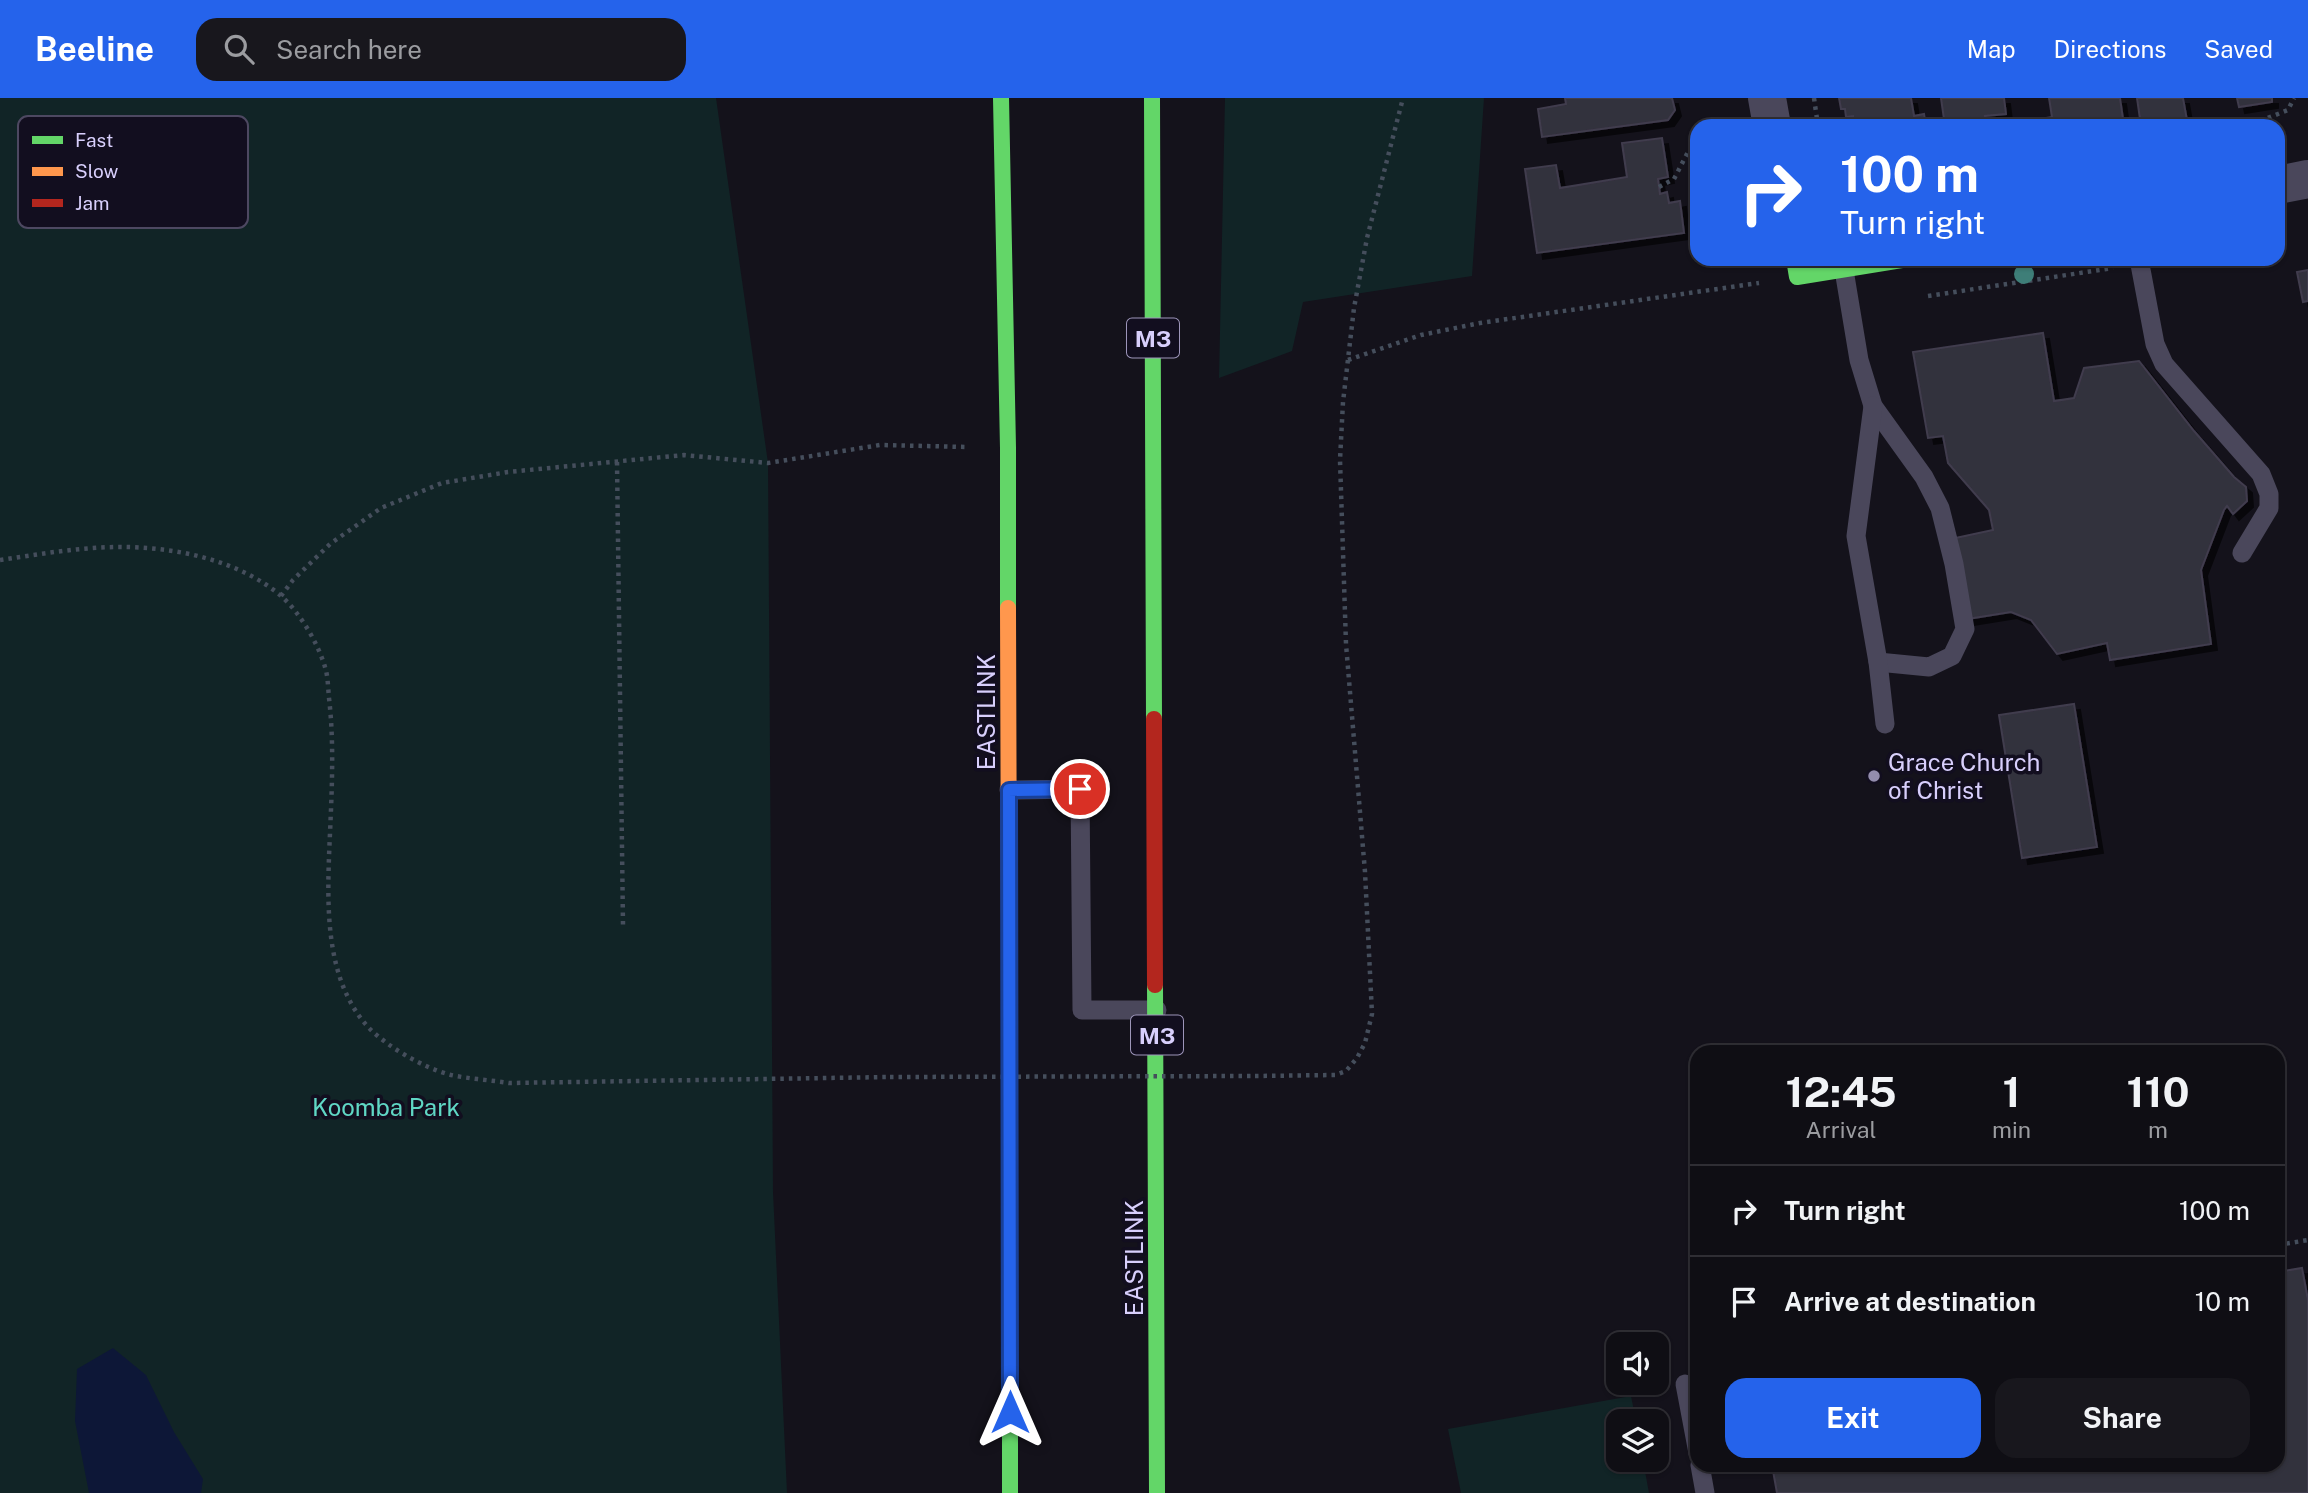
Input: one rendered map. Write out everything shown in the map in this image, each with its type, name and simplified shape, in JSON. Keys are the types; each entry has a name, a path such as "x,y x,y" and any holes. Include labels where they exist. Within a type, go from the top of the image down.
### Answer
{"main road":[{"name":"EASTLINK","path":"1001,98 1008,449 1010,1493"},
{"name":"EASTLINK","path":"1152,98 1157,1493"},
{"path":"1795,266 1797,277 1867,266"}],"street":[{"path":"1767,98 1771,119"},
{"path":"2285,184 2308,179"}],"lane":[{"path":"2141,266 2155,344 2164,364 2261,474 2269,494 2269,508 2242,552"},
{"path":"1844,270 1859,360 1873,406 1924,477 1940,508 1954,564 1965,629 1952,656 1929,667 1878,662"},
{"path":"1873,406 1856,536 1878,662 1885,724"},
{"path":"1009,790 1080,789 1082,1010 1157,1010"},
{"path":"1685,1384 1690,1411"},
{"path":"1701,1472 1705,1493"}],"path":[{"path":"0,560 121,547 184,552 241,571 281,596 309,631 326,668 332,723 329,924 345,992 369,1027 402,1054 450,1075 509,1083 838,1076 1335,1075 1346,1071 1357,1058 1365,1043 1372,1014 1365,872 1346,644 1340,460 1343,402 1353,307 1367,238 1403,98"},
{"path":"1814,98 1817,119"},
{"path":"2265,119 2288,110 2294,98"},
{"path":"1659,187 1674,179 1689,149"},
{"path":"1907,266 1910,298 2109,266"},
{"path":"1349,360 1421,335 1480,323 1797,277"},
{"path":"281,596 293,580 330,544 381,508 442,483 508,472 684,455 768,463 880,445 1008,449"},
{"path":"617,463 623,925"},
{"path":"2285,1244 2308,1240"}],"green space":[{"name":"Koomba Park","path":"0,98 716,98 768,463 773,1192 787,1493 0,1493"},
{"path":"1225,98 1484,98 1472,276 1303,302 1292,351 1219,378"},
{"path":"1631,1396 1634,1409 1606,1409 1606,1472 1645,1472 1649,1493 1461,1493 1448,1429"}],"water":[{"path":"113,1348 146,1375 174,1432 203,1479 201,1493 89,1493 75,1421 77,1369"}],"building":[{"path":"1565,98 1672,98 1675,110 1668,120 1542,137 1538,109 1566,104"},
{"path":"1839,98 1911,98 1914,116 1924,114 1925,119 1854,119 1853,116 1846,117 1845,109 1841,109"},
{"path":"1941,98 2004,98 2006,114 1985,116 1986,119 1944,119"},
{"path":"2049,98 2120,98 2123,119 2040,119 2052,117"},
{"path":"2137,98 2183,98 2187,119 2140,119"},
{"path":"2237,98 2272,98 2272,102 2239,107"},
{"path":"1662,138 1668,177 1658,179 1660,194 1667,192 1669,203 1680,201 1684,233 1537,253 1525,169 1556,165 1560,188 1627,177 1622,143"},
{"path":"2308,270 2308,301 2303,302 2297,272"},
{"path":"2043,333 2054,401 2074,398 2084,368 2139,361 2194,431 2246,487 2247,501 2233,514 2227,506 2224,510 2201,570 2211,644 2110,660 2107,643 2057,654 2031,620 2011,612 1961,620 1946,540 1993,530 1989,510 1948,463 1943,436 1928,438 1913,352"},
{"path":"2074,704 2097,847 2022,858 1999,715"},
{"path":"2302,1268 2308,1300 2308,1493 1777,1493 1773,1472 2285,1472 2285,1271"}],"traffic: fast":[{"path":"1001,98 1008,448 1008,608"},
{"path":"1152,98 1154,719"},
{"path":"1795,266 1797,277 1865,266"},
{"path":"1155,985 1157,1493"},
{"path":"1010,1272 1010,1493"}],"traffic: slow":[{"path":"1008,608 1009,919"}],"traffic: jam":[{"path":"1154,719 1155,985"},
{"path":"1009,919 1010,1272"}],"place":[{"name":"Grace Church of Christ","path":"1874,776"}],"route":[{"path":"1010,1412 1009,790 1080,789"}]}
